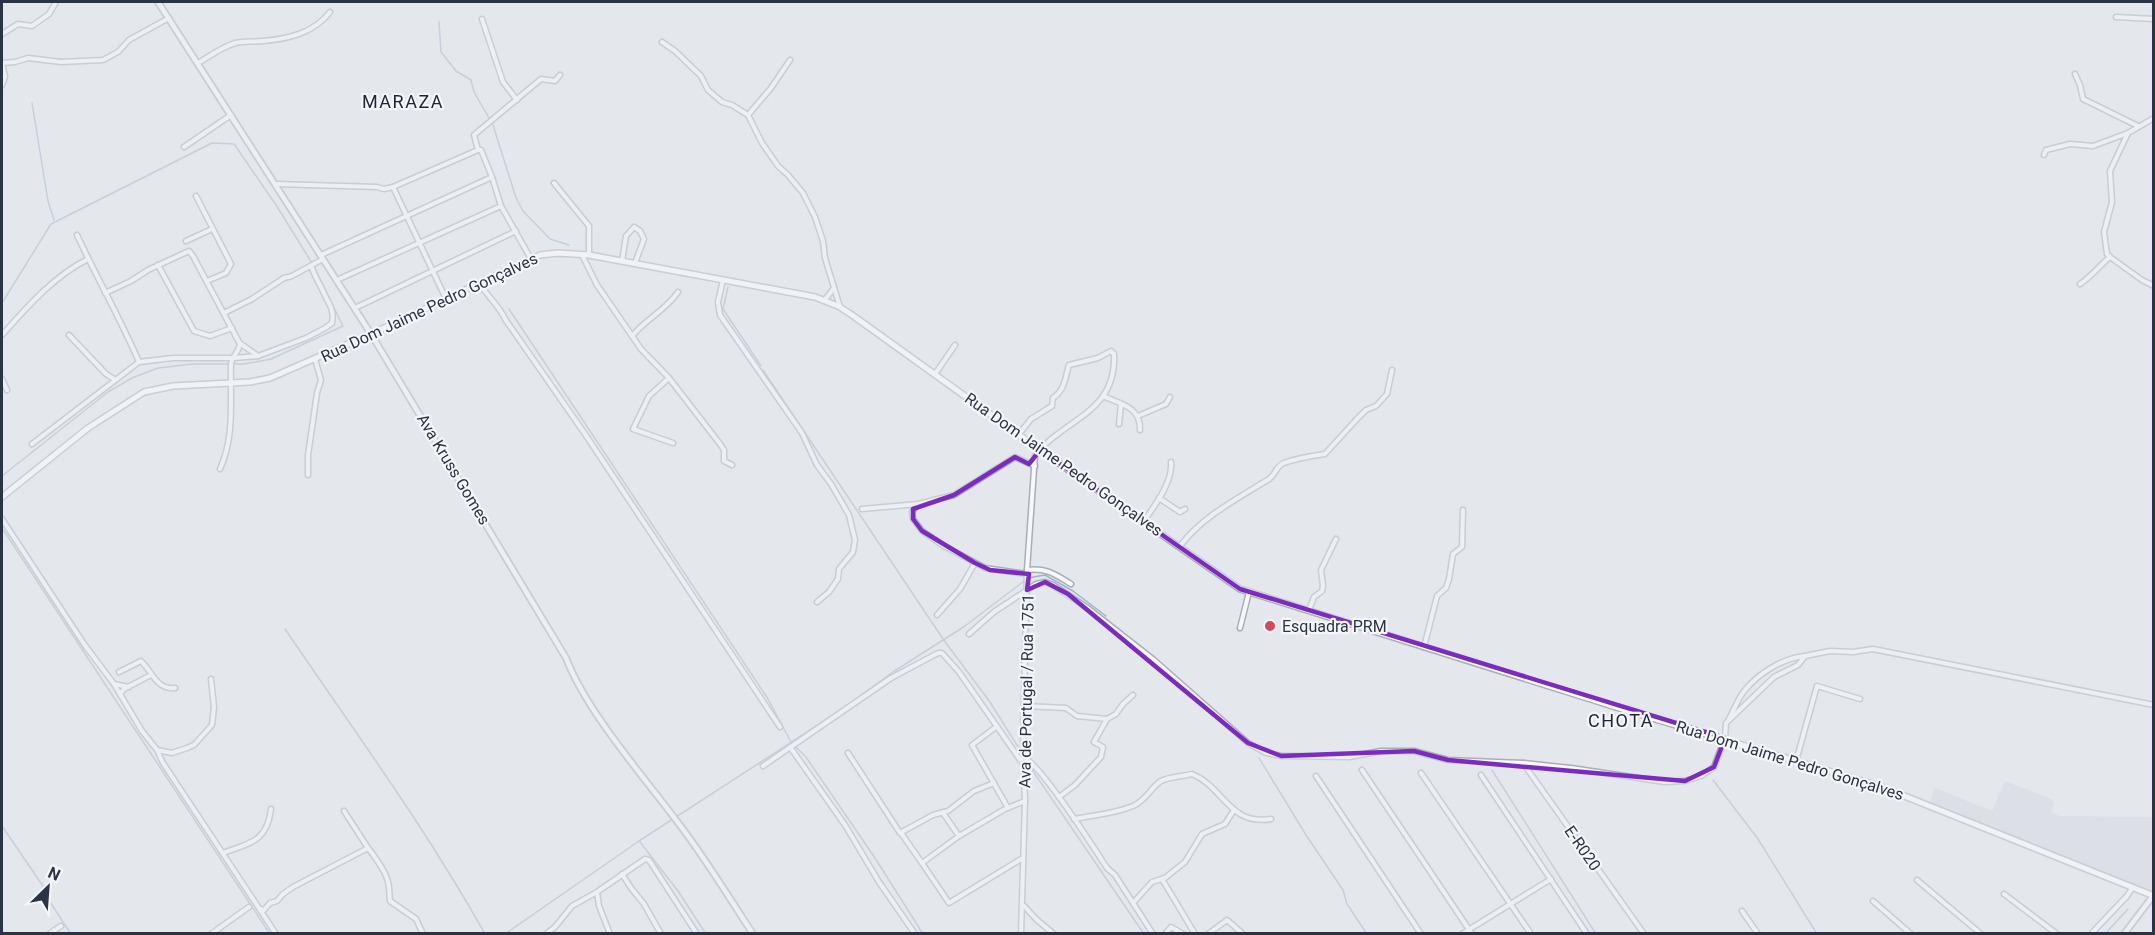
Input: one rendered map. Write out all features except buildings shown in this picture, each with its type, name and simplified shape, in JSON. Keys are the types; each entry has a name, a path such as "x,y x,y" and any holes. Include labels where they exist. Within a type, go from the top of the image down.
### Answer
{"main road":[{"name":"Rua Dom Jaime Pedro Gonçalves","path":"2,497 88,428 144,392 173,386 270,378 371,334 531,259 558,253 589,255 622,261 778,290 824,301 841,308 1240,589 1629,711 1882,786 2153,896"}],"street":[{"path":"2,34 18,24 32,26 49,14 56,2"},
{"name":"Ava Kruss Gomes","path":"158,2 371,334 560,648 574,679 680,825 753,933"},
{"path":"198,63 227,45 300,34 318,24 330,12"},
{"path":"2116,17 2154,19"},
{"path":"2,85 4,77 2,62 15,62 27,58 61,62 103,60 118,52 129,40 149,27 169,18"},
{"path":"482,19 503,82 517,100"},
{"path":"662,42 701,76 708,90 722,102 748,115 762,143 778,166 803,193 815,217 841,308"},
{"path":"748,115 771,88 790,60"},
{"path":"2075,74 2084,99 2138,126"},
{"path":"531,259 501,206 481,150 478,150 474,134 542,79 555,81 560,75"},
{"path":"184,147 231,115"},
{"path":"2044,155 2049,148 2070,144 2093,146 2128,133 2154,118"},
{"path":"2128,133 2110,171 2112,208 2104,232 2107,254 2154,286"},
{"path":"275,184 384,189 478,150"},
{"path":"224,313 284,278 313,265 322,257 406,215 492,177"},
{"path":"554,183 589,226 589,255"},
{"path":"393,187 446,299"},
{"path":"196,196 231,264 226,273 207,281"},
{"path":"337,280 501,206"},
{"path":"622,261 626,236 634,227 640,231 644,239 635,264"},
{"path":"186,241 212,229"},
{"path":"355,308 516,231"},
{"path":"77,235 105,293 117,311 139,362"},
{"path":"105,293 189,251 240,344 258,356"},
{"path":"582,255 597,285 650,359 669,378 720,444 724,450 724,461 732,465"},
{"path":"2080,284 2092,276 2110,258"},
{"path":"2,335 33,301 73,268 88,259"},
{"path":"158,265 194,331 210,336 232,328"},
{"path":"32,444 139,362 190,357 231,360 258,356 326,328 332,322 333,315 330,301 322,290 313,265"},
{"path":"723,280 718,302 720,315 802,433 818,465 849,515 853,528 854,552 838,569 838,579 829,592 817,602"},
{"path":"479,283 501,310 780,727"},
{"path":"824,301 834,288"},
{"path":"633,335 678,292"},
{"path":"69,335 106,374 114,379"},
{"path":"220,469 225,459 230,435 231,360 240,344"},
{"path":"935,374 955,345"},
{"path":"1019,434 1031,419 1052,406 1053,398 1062,389 1069,365 1096,358 1111,351 1114,354 1114,364 1109,390 1079,419 1040,450"},
{"path":"308,475 308,455 315,402 321,380 315,359"},
{"path":"1180,546 1207,518 1272,477 1282,463 1304,456 1325,454 1366,410 1376,406 1387,394 1392,370"},
{"path":"669,378 649,396 633,429 673,443"},
{"path":"2,379 7,390"},
{"path":"1103,396 1121,404 1138,416 1140,430"},
{"path":"1138,416 1166,404 1170,397"},
{"path":"1119,424 1121,404"},
{"name":"Ava de Portugal / Rua 1751","path":"1021,933 1025,801 1023,757 1027,572 1035,455 1040,450"},
{"path":"862,509 918,504 954,495 1015,457 1035,466"},
{"path":"1144,521 1159,498 1171,472 1171,462"},
{"path":"1159,498 1180,512 1185,509"},
{"path":"918,504 911,514 917,525 938,542 975,563 990,570 1027,572 1039,568 1071,584"},
{"path":"1424,647 1437,596 1446,588 1453,554 1462,547 1462,510"},
{"path":"2,519 84,644 114,684 142,731 157,750 163,763 276,933"},
{"path":"1310,610 1314,597 1322,591 1321,570 1336,539"},
{"path":"937,615 960,589 975,563"},
{"path":"969,634 994,612 1036,584 1045,582 1068,594 1154,660 1248,743 1266,753 1281,756 1350,757 1381,751 1414,751 1448,760 1523,763 1665,782 1685,781 1701,776 1714,767 1725,738 1726,723 1744,691 1759,677 1774,666 1793,657 1830,651 1853,652 1873,649 2154,705"},
{"path":"1240,628 1249,592"},
{"path":"763,766 891,678 938,653 947,657 1023,764"},
{"path":"1726,723 1774,677 1798,665 1805,656"},
{"path":"119,672 141,661 164,687 175,688"},
{"path":"120,694 124,689 130,688 151,675"},
{"path":"157,750 172,753 187,748 212,725 214,707 211,679"},
{"path":"114,684 130,688"},
{"path":"1796,762 1817,686 1860,699"},
{"path":"1059,797 1075,785 1101,757 1102,747 1094,742 1107,719 1116,714 1132,695"},
{"path":"1024,706 1066,708 1077,716 1107,719"},
{"path":"996,727 972,746 1008,808"},
{"path":"790,747 846,825 879,882 915,933"},
{"path":"848,753 949,903 1022,859"},
{"path":"1023,757 1035,765 1059,797 1153,933"},
{"name":"E-R020","path":"1523,763 1644,933"},
{"path":"1362,770 1471,931"},
{"path":"1421,773 1531,933"},
{"path":"1074,819 1112,813 1134,806 1148,796 1158,782 1165,778 1192,774 1211,787 1234,810 1251,819 1271,819"},
{"path":"1481,775 1587,933"},
{"path":"1316,776 1421,933"},
{"path":"900,833 933,815 943,813 974,791 994,783"},
{"path":"922,863 959,836 1025,801"},
{"path":"223,852 251,844 264,833 268,826 271,809"},
{"path":"1133,903 1152,882 1162,879 1187,861 1202,834 1225,824 1234,810"},
{"path":"344,811 381,866 388,881 390,901 416,919 423,933"},
{"path":"943,813 959,836"},
{"path":"259,909 264,910 293,887 368,848"},
{"path":"546,933 555,927 572,906 647,859 697,933"},
{"path":"622,874 644,904 661,933"},
{"path":"1162,879 1195,933"},
{"path":"1462,933 1471,931 1551,879"},
{"path":"1917,880 1981,933"},
{"path":"2091,933 2133,887"},
{"path":"597,892 599,906 610,933"},
{"path":"2004,894 2057,933"},
{"path":"2124,933 2153,896"},
{"path":"1873,901 1911,933"},
{"path":"1023,905 1054,933"},
{"path":"211,933 249,907"},
{"path":"1742,911 1758,933"},
{"path":"1208,933 1227,920 1243,933"},
{"path":"49,933 61,926"},
{"path":"1166,933 1171,927 1183,933"}],"highlighted area":[{"path":"1040,450 1240,589 1725,738 1714,767 1685,781 1448,760 1414,751 1281,756 1248,743 1068,594 1045,582 1027,590 1029,574 990,570 975,563 922,531 913,519 913,509 954,495 1015,457 1029,464"}],"shaded area":[{"path":"2005,781 2051,799 2054,804 2051,812 2059,816 2153,817 2153,889 2148,896 1929,803 1935,788 1992,811"}],"waterway":[{"path":"439,22 441,52 456,71 471,80 474,92 493,125 516,198 523,211 550,239 569,245"},
{"path":"32,103 48,201 54,220"},
{"path":"2,303 51,224 212,143 234,144 312,263"},
{"path":"2,476 108,392 132,378 158,368 193,364 244,364 271,359 343,326 314,267"},
{"path":"728,287 723,309 761,366"},
{"path":"509,309 768,699 791,742 806,757 875,858 923,934"},
{"path":"763,370 943,639 990,702 1020,750"},
{"path":"2,528 270,934"},
{"path":"505,934 639,841 841,710 893,672 965,626 1028,578 1045,575 1073,591 1106,616"},
{"path":"285,629 438,855 485,934"},
{"path":"1259,758 1343,890 1347,904 1367,934"},
{"path":"1026,761 1144,934"},
{"path":"1492,770 1596,934"},
{"path":"1713,780 1758,839 1817,934"},
{"path":"2,826 45,889 48,899 71,934"},
{"path":"640,842 678,891 706,934"},
{"path":"2105,934 2128,909"}],"place":[{"name":"Esquadra PRM","path":"1270,626"}],"district":[{"name":"MARAZA","path":"403,102"},
{"name":"CHOTA","path":"1621,721"}]}
